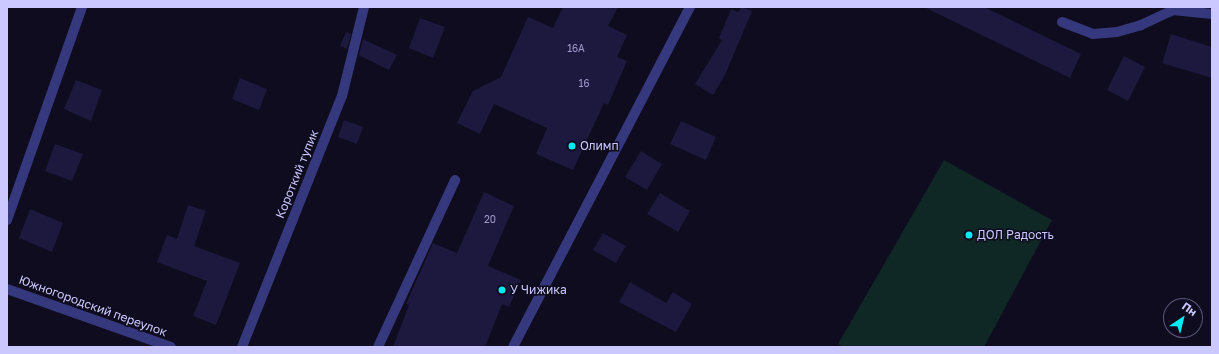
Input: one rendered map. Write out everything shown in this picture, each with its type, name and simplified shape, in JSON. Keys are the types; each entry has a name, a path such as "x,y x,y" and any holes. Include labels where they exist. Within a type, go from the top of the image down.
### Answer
{"street":[{"path":"7,220 82,7"},
{"name":"Короткий тупик","path":"242,347 342,96 364,7"},
{"path":"513,347 690,7"},
{"path":"1062,22 1093,34 1117,32 1141,25 1173,8 1212,14"},
{"path":"378,347 455,180"},
{"name":"Южногородский переулок","path":"7,288 171,347"}],"green space":[{"path":"944,160 1052,220 984,347 844,347 838,344"}],"building":[{"path":"563,7 618,7 608,26 627,35 617,57 627,61 608,105 604,103 573,170 536,154 547,128 494,104 480,134 457,123 473,91 501,77 528,17 553,28"},
{"path":"742,7 752,11 725,75 713,95 695,84 722,40 719,38 731,9 738,12"},
{"path":"924,7 984,7 1081,54 1070,78"},
{"path":"420,18 445,27 433,58 409,48"},
{"path":"346,32 351,34 347,49 340,46"},
{"path":"1171,34 1212,47 1212,78 1162,63"},
{"path":"363,39 397,55 389,70 359,55"},
{"path":"1124,56 1145,67 1128,101 1107,90"},
{"path":"240,78 267,89 259,110 232,99"},
{"path":"76,80 102,90 91,121 64,109"},
{"path":"344,120 363,127 357,144 338,137"},
{"path":"681,121 716,137 706,160 670,144"},
{"path":"55,144 83,154 72,181 45,171"},
{"path":"641,151 662,164 647,190 625,177"},
{"path":"484,192 514,206 488,266 521,280 509,307 502,304 485,347 393,347 409,305 406,304 433,243 457,253"},
{"path":"660,193 690,211 678,232 647,214"},
{"path":"188,205 206,211 194,246 240,263 216,325 193,316 207,281 157,262 167,235 177,239"},
{"path":"30,209 63,223 52,252 19,238"},
{"path":"603,233 626,246 616,263 593,250"},
{"path":"630,282 666,303 673,292 692,304 676,332 619,302"}],"place":[{"name":"Олимп","path":"572,146"},
{"name":"ДОЛ Радость","path":"969,235"},
{"name":"У Чижика","path":"502,290"}]}
